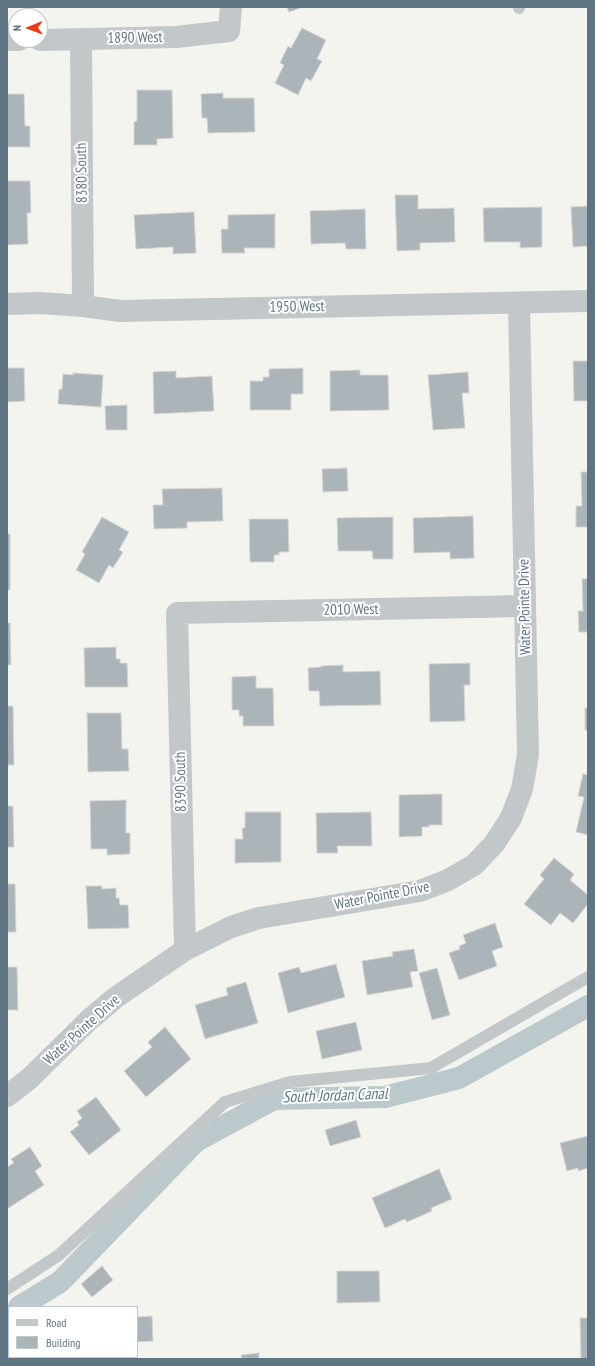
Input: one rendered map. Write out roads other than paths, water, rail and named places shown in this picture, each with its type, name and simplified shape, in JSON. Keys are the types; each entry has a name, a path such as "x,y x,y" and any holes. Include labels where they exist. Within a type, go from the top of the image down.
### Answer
{"street":[{"name":"1890 West","path":"48,40 176,37 229,31 231,7"},
{"name":"8380 South","path":"80,39 84,306"},
{"name":"1950 West","path":"7,304 84,306 120,311 588,301"},
{"name":"Water Pointe Drive","path":"7,1096 29,1079 89,1020 115,998 185,950 231,927 259,918 420,891 448,880 474,864 494,844 511,818 522,789 528,755 519,303"},
{"name":"2010 West","path":"177,613 525,606"},
{"name":"8390 South","path":"177,613 185,950"}],"lane":[{"path":"7,1289 59,1256 225,1102 290,1082 431,1068 588,977"}],"waterway":[{"name":"South Jordan Canal","path":"21,1306 60,1282 196,1141 274,1099 385,1097 459,1078 588,1006"}]}
